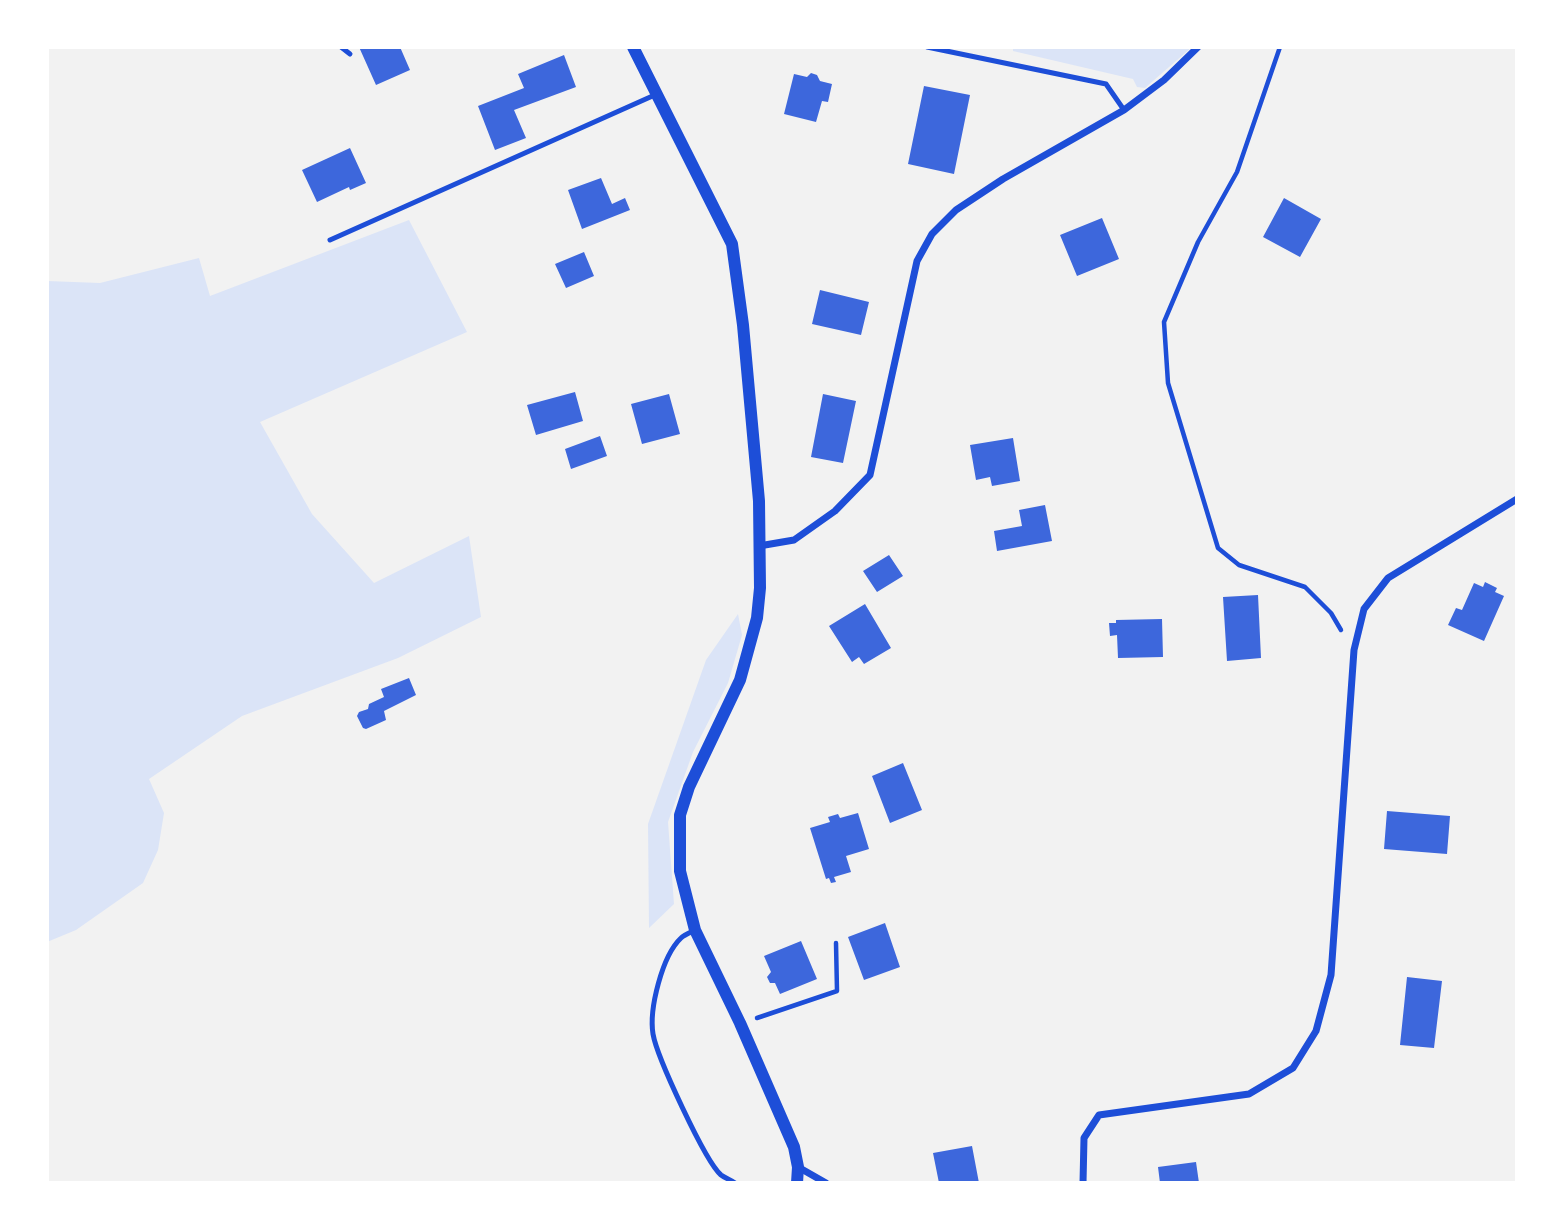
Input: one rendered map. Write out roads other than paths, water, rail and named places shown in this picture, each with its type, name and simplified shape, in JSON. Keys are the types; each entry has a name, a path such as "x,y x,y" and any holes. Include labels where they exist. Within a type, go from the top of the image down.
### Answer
{"street":[{"path":"633,47 732,244 743,325 758,501 760,588 757,618 742,671 726,712 689,787 680,815 680,871 695,930 740,1023 794,1147 798,1167 797,1183"},
{"path":"758,546 794,540 835,511 870,475 917,261 932,234 956,210 1003,179 1124,110 1164,80 1198,47"},
{"path":"1083,1183 1084,1138 1099,1115 1249,1094 1293,1068 1316,1031 1331,975 1354,650 1364,609 1388,578 1517,499"},
{"path":"798,1167 827,1183"}],"lane":[{"path":"341,47 350,54"},
{"path":"928,47 1106,84 1124,110"},
{"path":"330,240 657,94"},
{"path":"695,930 681,937 669,956 652,1014 653,1037 708,1157 721,1175 736,1183"}]}
